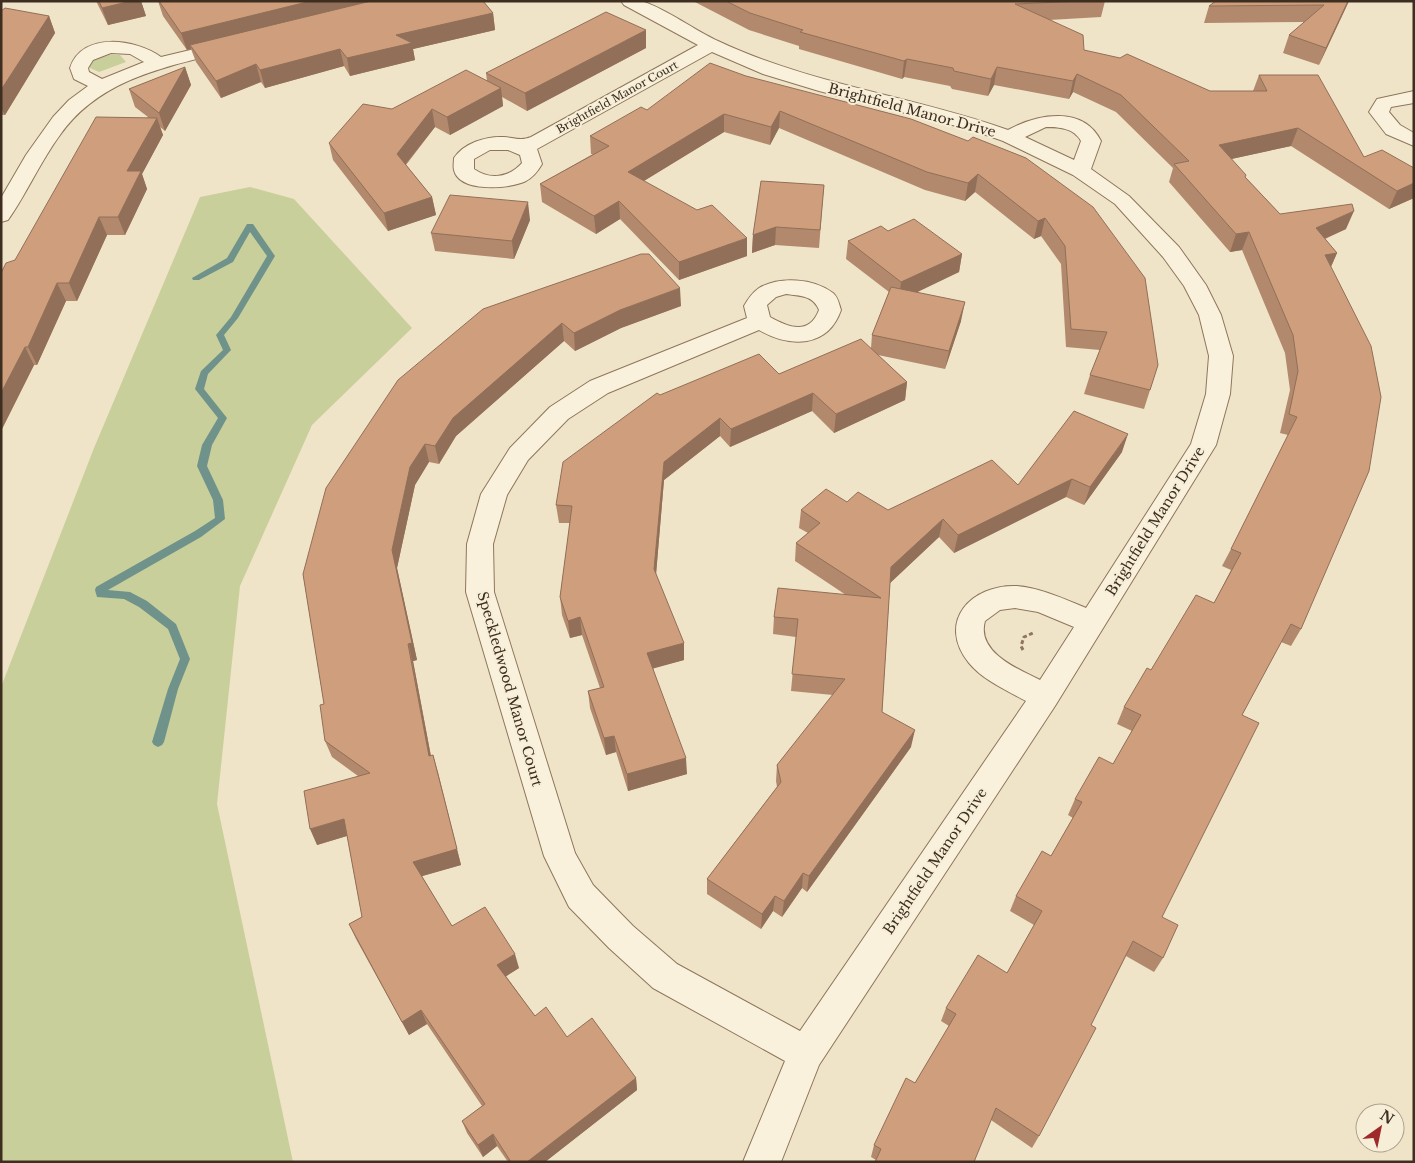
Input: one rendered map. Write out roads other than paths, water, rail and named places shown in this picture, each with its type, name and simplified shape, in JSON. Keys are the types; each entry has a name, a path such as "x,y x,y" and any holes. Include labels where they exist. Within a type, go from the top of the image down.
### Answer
{"street":[{"name":"Brightfield Manor Drive","path":"630,1 711,45 770,70 826,87 935,113 1010,136 1080,171 1122,200 1171,252 1195,286 1210,315 1221,356 1218,394 1203,446 1045,697 806,1054 762,1162"},
{"path":"1,216 60,120 76,104 101,86 159,64 245,42"},
{"name":"Brightfield Manor Court","path":"522,148 538,141 711,45"},
{"path":"101,86 81,75 79,68 84,58 94,52 126,48 148,56 159,64"},
{"path":"1414,97 1384,103 1379,112 1384,123 1395,132 1414,140"},
{"path":"1010,136 1039,122 1060,122 1081,128 1090,136 1091,141 1080,171"},
{"name":"Speckledwood Manor Court","path":"760,321 599,387 559,414 520,454 494,494 480,544 480,592 560,856 581,896 621,937 665,976 806,1054"},
{"path":"1045,697 990,665 977,653 970,640 969,626 973,614 985,603 1000,598 1016,597 1034,600 1092,622"}],"waterway":[{"path":"158,742 173,689 185,659 172,627 143,604 126,595 101,594 100,590 198,534 220,519 218,500 202,466 207,445 223,418 199,389 204,373 227,350 220,335 234,318 271,256 250,226 230,260 196,278"}]}
